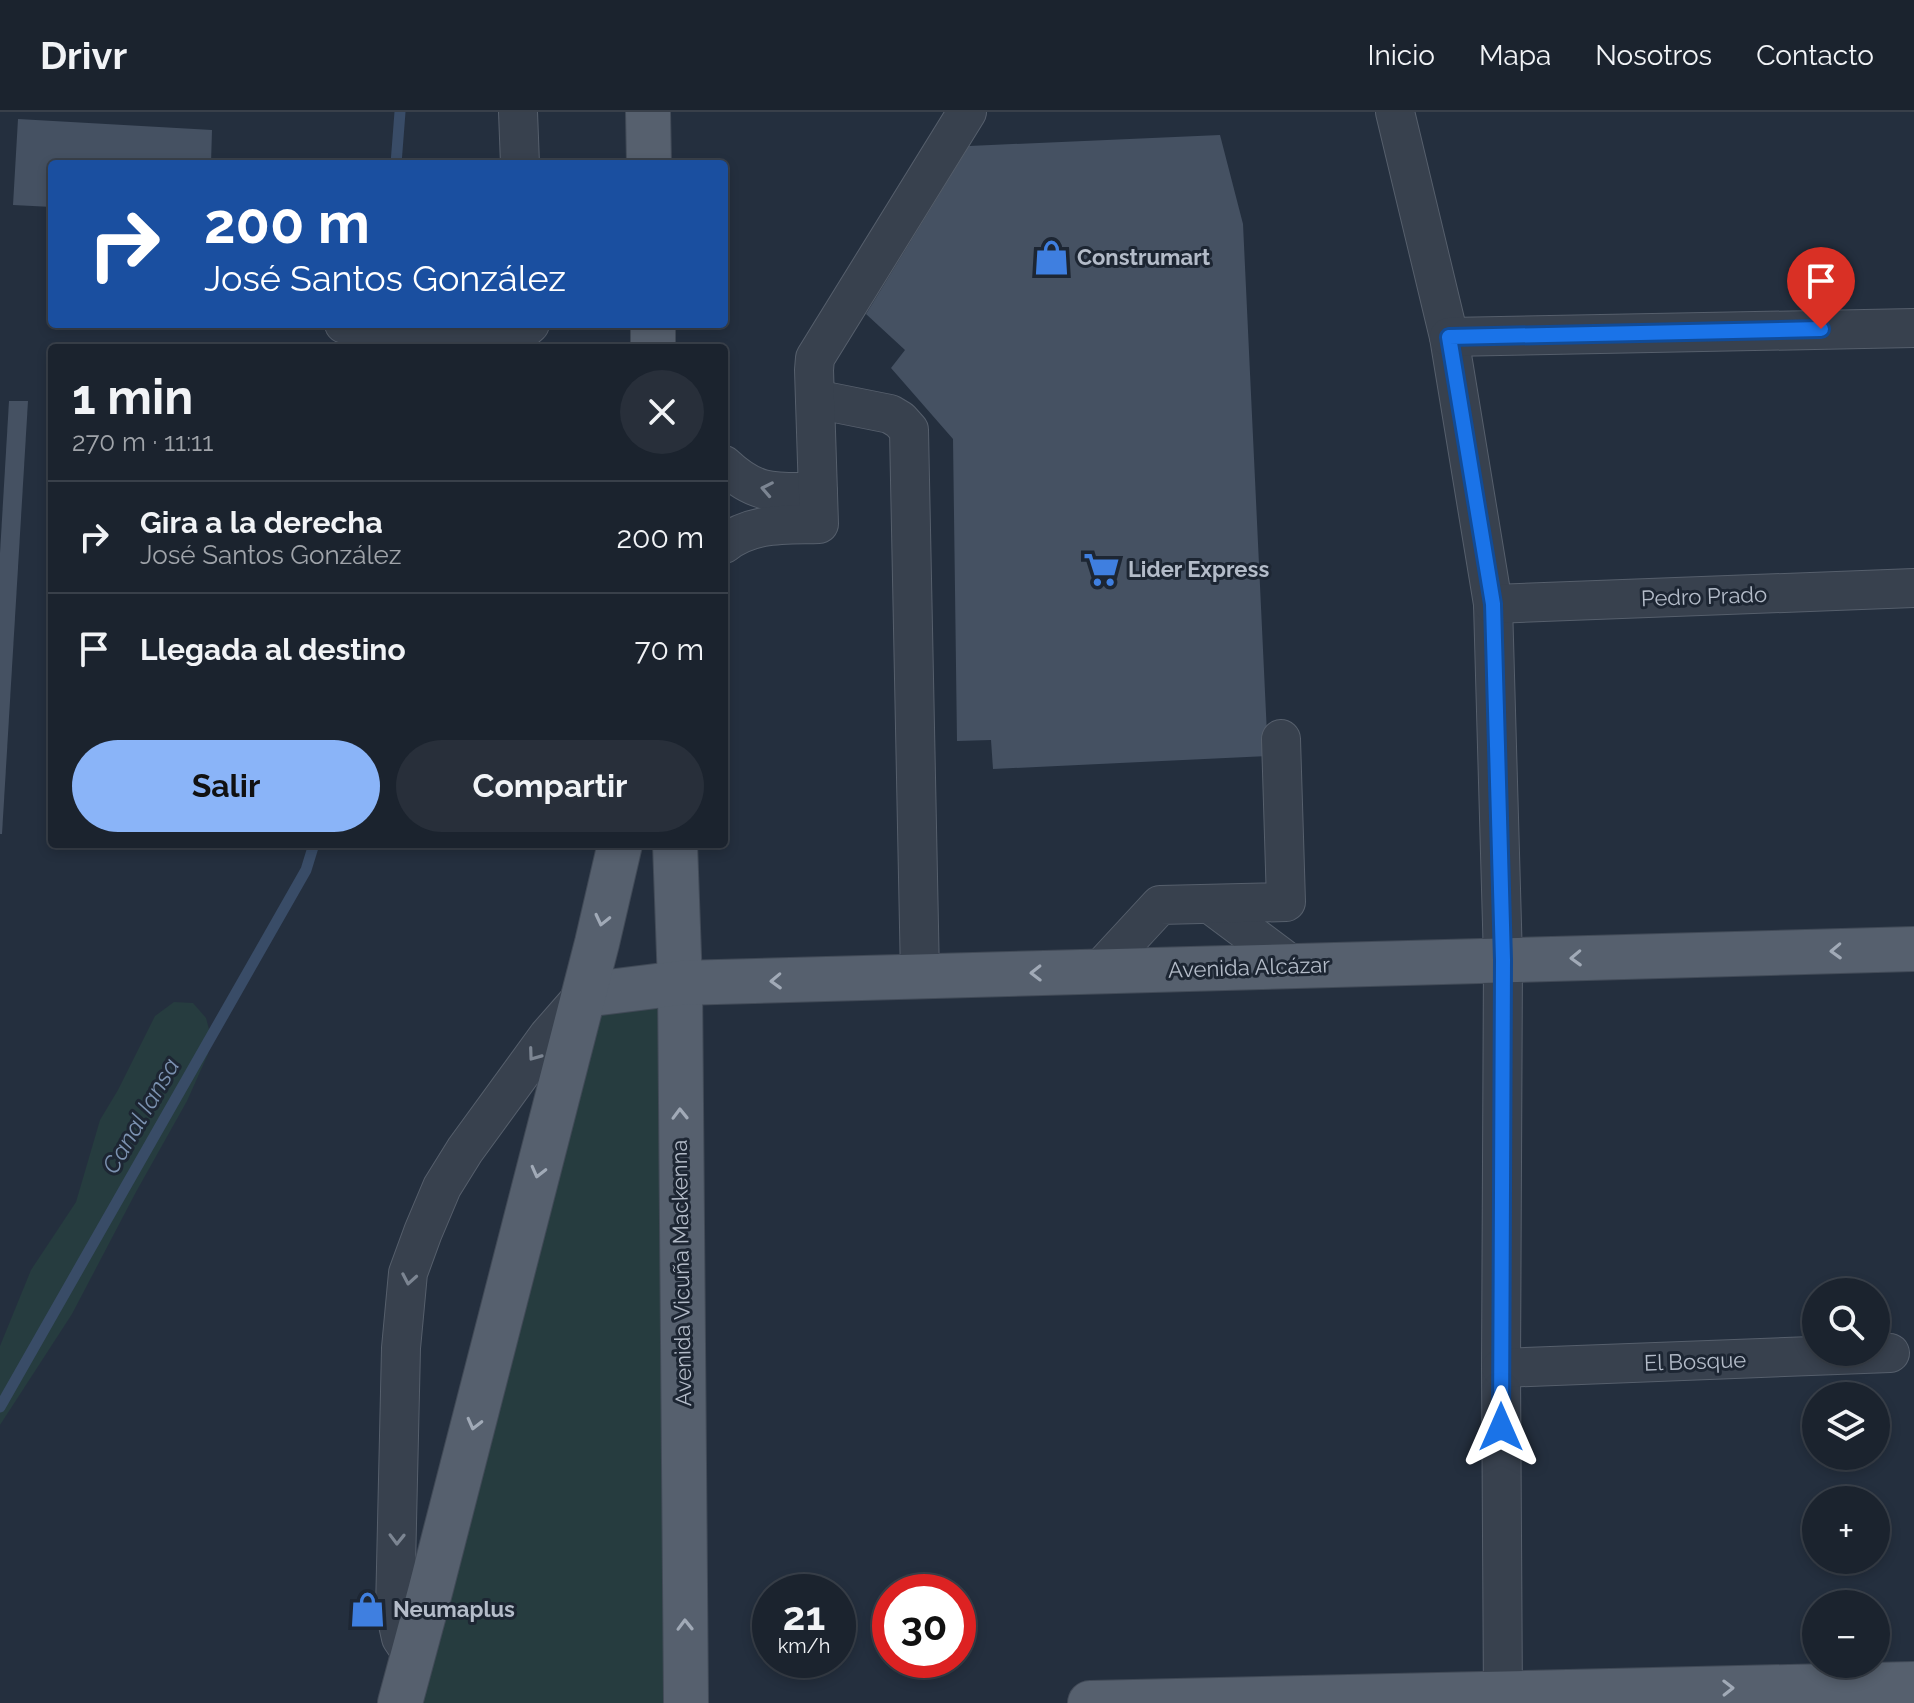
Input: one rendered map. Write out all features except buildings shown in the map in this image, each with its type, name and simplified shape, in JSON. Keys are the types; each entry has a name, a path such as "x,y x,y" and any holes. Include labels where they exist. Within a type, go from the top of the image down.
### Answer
{"main road":[{"path":"648,112 649,160"},
{"path":"400,1703 584,995 619,848"},
{"name":"Avenida Vicuña Mackenna","path":"675,848 680,983 686,1703"},
{"name":"Avenida Alcázar","path":"584,995 680,983 1914,949"},
{"path":"1090,1703 1503,1698 1914,1684"}],"street":[{"path":"518,112 520,160"},
{"path":"818,508 815,358 967,112"},
{"path":"1395,112 1449,337 1493,604 1503,960 1503,1698"},
{"path":"399,328 522,331 525,328"},
{"path":"1449,337 1914,328"},
{"path":"815,399 890,414 909,430 920,976"},
{"path":"728,468 746,484 760,490 779,492 818,508"},
{"path":"728,541 755,527 818,508"},
{"name":"Pedro Prado","path":"1493,604 1914,588"},
{"path":"1098,972 1160,905 1286,902 1281,739"},
{"path":"1210,904 1293,966"},
{"path":"413,1656 401,1638 395,1611 401,1348 408,1273 442,1187 465,1150 548,1036 584,995"},
{"name":"El Bosque","path":"1501,1368 1802,1356"}],"green space":[{"path":"174,1002 193,1003 206,1018 210,1033 208,1054 187,1101 72,1314 0,1425 0,1346 31,1270 76,1202 100,1120 155,1016"},
{"path":"662,1005 671,1703 415,1703 591,1016"}],"waterway":[{"name":"Canal Iansa","path":"396,160 400,112"},
{"name":"Canal Iansa","path":"0,1407 306,870 313,848"}],"place":[{"name":"Construmart","path":"1051,257"},
{"name":"Lider Express","path":"1102,569"},
{"name":"Neumaplus","path":"367,1609"}],"route":[{"path":"1501,1427 1503,960 1493,604 1449,337 1821,329"}]}
